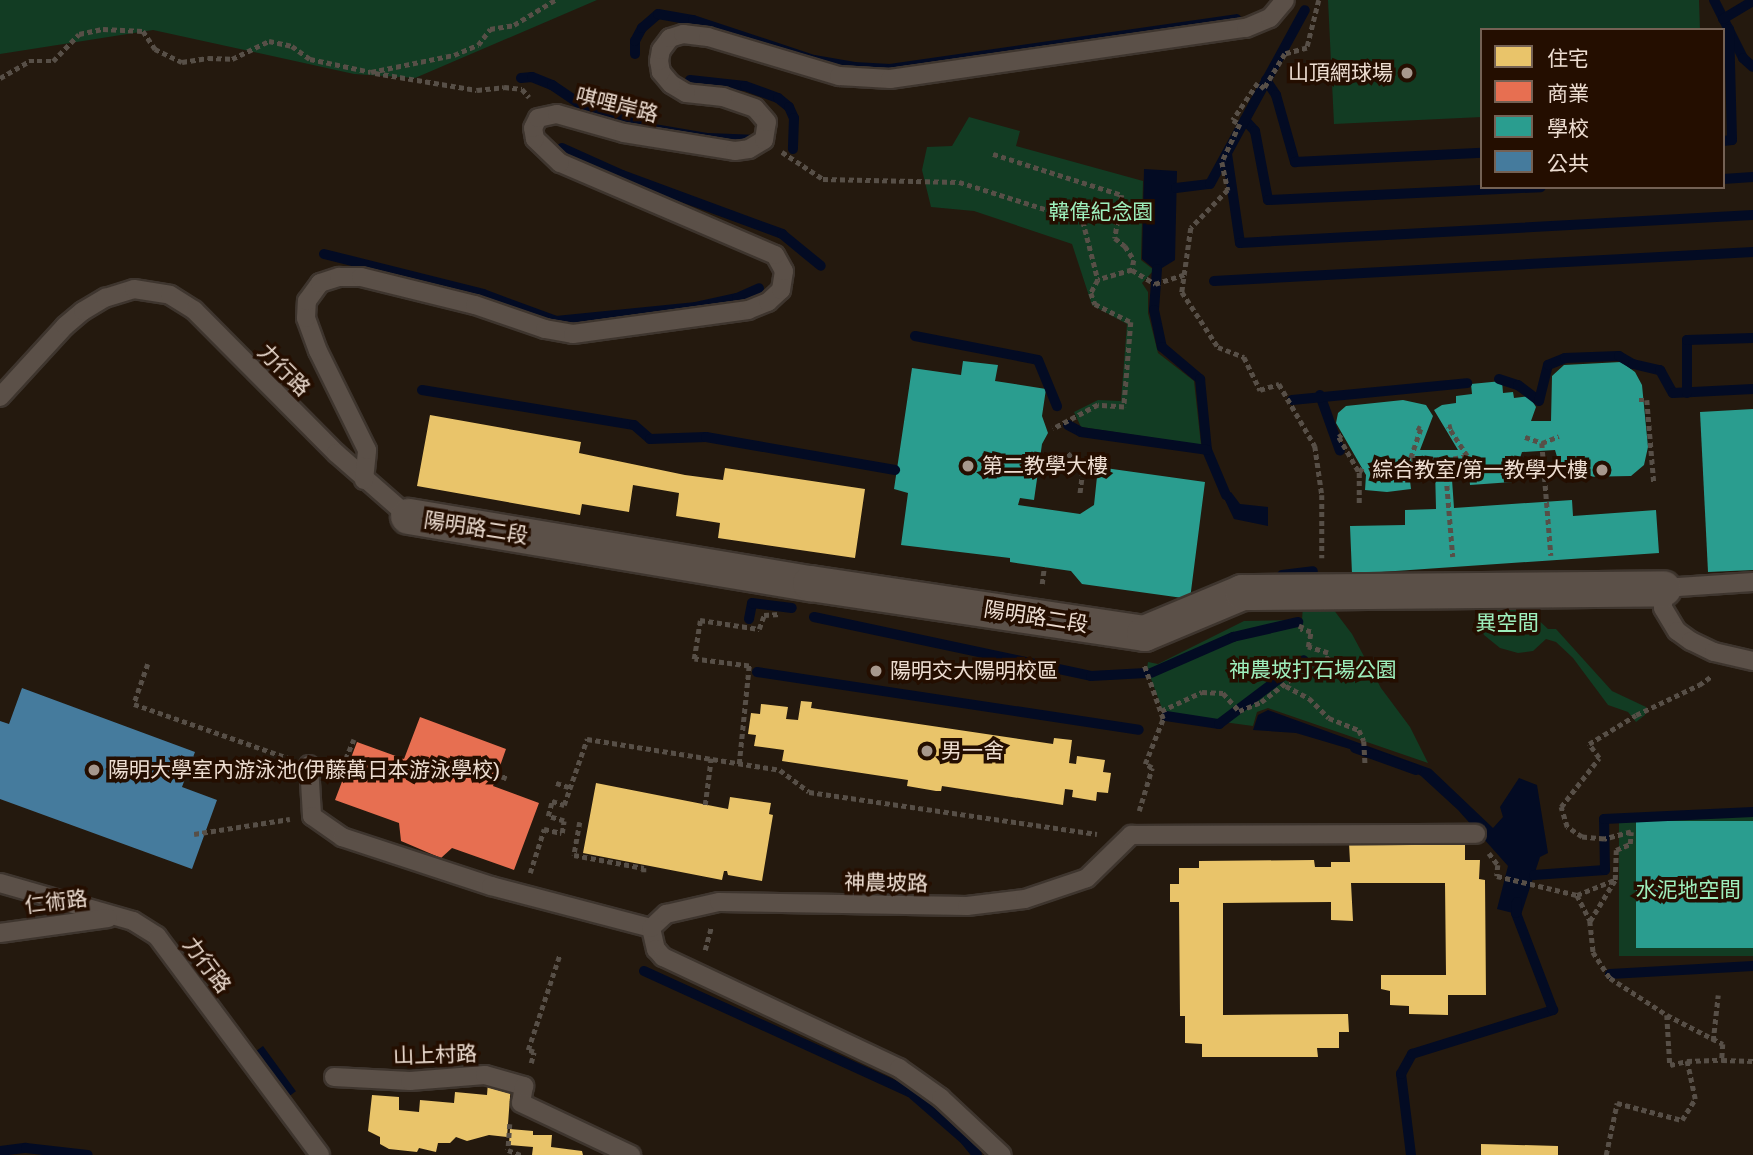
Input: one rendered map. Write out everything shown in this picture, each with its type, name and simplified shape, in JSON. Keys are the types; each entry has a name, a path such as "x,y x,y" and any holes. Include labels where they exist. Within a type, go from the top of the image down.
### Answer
{"street":[{"name":"陽明路二段","path":"408,516 810,583 1144,633"},
{"path":"1144,633 1242,592 1663,588"}],"lane":[{"name":"唭哩岸路","path":"364,480 367,450 318,351 306,318 307,301 320,283 339,277 361,277 475,305 545,329 573,334 748,310 768,302 780,290 783,266 767,250 554,159 535,139 535,122 543,115 564,114 624,133 735,151 749,149 764,140 767,122 755,108 723,97 686,93 671,84 660,68 660,56 665,43 683,34 708,37 839,76 891,79 1246,28 1270,18 1284,0"},
{"name":"力行路","path":"0,397 65,326 104,298 134,289 170,295 194,310 364,480 408,516"},
{"path":"1753,582 1663,588 1663,608 1677,631 1714,652 1753,661"},
{"path":"309,765 312,816 342,836 491,886 651,928 656,949 663,957 899,1068 950,1106 1002,1155"},
{"path":"1124,842 1476,834"},
{"name":"神農坡路","path":"651,928 666,914 719,902 867,906 997,904 1075,884 1099,870 1124,842"},
{"name":"力行路","path":"0,883 133,921 157,936 320,1155"},
{"name":"仁術路","path":"0,933 119,917"},
{"name":"山上村路","path":"334,1077 410,1081 485,1075 524,1086"},
{"path":"524,1086 521,1103 631,1155"}],"path":[{"path":"371,72 454,55 478,45 490,29 514,25 555,0"},
{"path":"1319,0 1307,48 1285,54 1264,89 1258,83 1233,120 1240,124 1222,162 1228,190 1191,228 1182,292 1217,347 1244,356 1260,390 1279,384 1315,446 1322,495 1322,564"},
{"path":"0,78 29,61 53,61 79,34 103,29 143,31 155,49 183,62 208,58 232,59 268,41 292,46 310,59 371,72 477,90 504,87 522,89 543,115"},
{"path":"764,140 823,178 959,182 1083,220 1098,280 1091,293 1095,303 1131,322 1124,407 1097,405 1053,429"},
{"path":"993,154 1122,195 1115,238 1125,246 1134,260 1132,270"},
{"path":"1082,220 1118,209"},
{"path":"1098,280 1132,270 1155,284 1185,274"},
{"path":"1639,400 1647,400 1654,484"},
{"path":"1417,427 1421,429 1411,458 1445,460 1467,456 1448,428 1452,426"},
{"path":"1342,435 1339,438 1360,472 1360,503"},
{"path":"1525,437 1542,443 1559,436"},
{"path":"1542,443 1552,558"},
{"path":"1068,453 1083,471 1080,495"},
{"path":"1445,460 1453,559"},
{"path":"1360,472 1364,466"},
{"path":"1041,590 1044,567"},
{"path":"739,764 750,666 694,659 700,620 760,629 764,615 803,612 810,583"},
{"path":"1161,710 1202,692 1223,693 1239,711 1286,686 1312,663 1326,661 1328,653 1308,648 1311,632 1300,629 1304,620"},
{"path":"523,894 544,829 562,833 564,821 548,816 552,801 564,804 587,739 780,770 809,792 1124,842 1152,768 1145,764 1163,719 1143,667 1151,643 1144,633"},
{"path":"148,664 134,704 309,765"},
{"path":"1590,921 1615,880 1616,850 1630,844 1631,832 1604,839 1582,837 1566,827 1561,807 1568,794 1600,758 1588,744 1636,715 1699,685 1713,675 1726,676"},
{"path":"1286,686 1309,698 1329,718 1359,730 1364,741 1365,763"},
{"path":"342,767 354,739"},
{"path":"705,804 711,758"},
{"path":"503,780 506,773"},
{"path":"556,783 571,788"},
{"path":"194,834 312,816"},
{"path":"580,822 575,855 644,868 644,872"},
{"path":"1497,876 1577,895 1615,880"},
{"path":"1577,895 1590,921 1593,952 1610,978 1667,1015 1723,1045 1722,1060"},
{"path":"697,974 719,902"},
{"path":"524,1086 534,1052 528,1050 560,954"},
{"path":"1713,1041 1718,995"},
{"path":"1667,1015 1670,1066 1688,1061 1753,1061"},
{"path":"1606,1155 1617,1103 1682,1120 1695,1099 1688,1061"},
{"path":"511,1120 508,1150 521,1155"}],"green space":[{"path":"0,0 597,0 415,78 354,74 153,30 0,54"},
{"name":"山頂網球場","path":"1328,0 1699,0 1700,28 1480,28 1480,117 1334,124"},
{"name":"韓偉紀念園","path":"969,117 1020,131 1016,146 1143,181 1141,260 1154,270 1142,283 1148,292 1148,313 1158,353 1194,381 1201,445 1081,427 1074,412 1098,400 1121,401 1127,324 1092,305 1072,244 974,211 931,207 922,170 927,147 952,146"},
{"name":"異空間","path":"1534,597 1536,611 1532,614 1548,629 1556,629 1612,691 1646,707 1645,715 1636,722 1628,712 1608,705 1573,658 1556,642 1546,639 1533,651 1518,653 1500,648 1484,635 1480,627 1478,599"},
{"name":"神農坡打石場公園","path":"1327,601 1352,634 1381,688 1410,727 1428,763 1268,708 1257,712 1253,726 1164,714 1147,668 1148,662 1158,664 1244,621 1302,620 1303,605"},
{"name":"水泥地空間","path":"1619,817 1753,817 1753,956 1619,956"}],"water":[{"path":"1144,169 1177,171 1175,260 1162,268 1154,269 1142,259"},
{"path":"1231,492 1240,504 1268,507 1268,526 1234,519 1223,496"},
{"path":"1268,710 1431,769 1493,828 1503,817 1500,807 1519,778 1537,785 1548,853 1540,857 1521,915 1497,909 1508,866 1458,810 1421,776 1391,757 1372,751 1360,752 1296,733 1253,730 1258,715"},
{"path":"263,1046 296,1091 272,1108 240,1063"}],"building: 住宅":[{"path":"430,415 581,442 579,453 685,475 723,480 725,468 865,489 855,558 718,538 720,523 676,516 679,493 633,485 629,512 582,504 580,515 417,486"},
{"name":"男一舍","path":"801,701 812,702 811,708 1053,744 1054,738 1072,740 1069,763 1076,764 1077,756 1105,760 1103,772 1111,773 1108,793 1097,792 1096,801 1072,797 1073,790 1065,789 1063,805 942,786 941,791 936,791 907,786 908,780 782,761 784,750 754,746 756,735 748,734 751,713 760,714 761,704 788,707 786,719 798,720"},
{"path":"596,783 728,809 730,797 771,803 769,814 773,815 762,881 728,875 727,871 724,871 722,880 583,853"},
{"path":"1465,841 1465,860 1480,860 1479,879 1485,880 1486,995 1448,995 1448,1015 1409,1014 1409,1006 1390,1005 1390,991 1381,989 1381,975 1446,975 1445,883 1351,883 1353,921 1331,920 1331,902 1223,903 1223,1015 1348,1014 1349,1032 1339,1032 1339,1048 1317,1048 1318,1057 1202,1057 1202,1044 1185,1043 1185,1016 1180,1016 1179,902 1170,902 1170,884 1179,884 1179,868 1199,868 1199,861 1314,860 1315,867 1331,867 1331,862 1350,862 1349,843"},
{"path":"488,1082 511,1084 507,1137 489,1135 467,1141 456,1137 450,1143 438,1143 436,1152 419,1148 417,1152 389,1149 380,1144 380,1137 368,1131 372,1095 399,1097 399,1110 419,1112 420,1100 454,1103 455,1092 487,1095"},
{"path":"510,1129 533,1131 533,1135 552,1135 551,1147 582,1151 583,1155 532,1155 533,1147 509,1145"},
{"path":"1481,1144 1558,1146 1558,1155 1481,1155"}],"building: 商業":[{"path":"420,717 506,749 493,786 539,803 514,870 452,848 441,858 401,841 399,823 335,800 357,742 404,759"}],"building: 學校":[{"path":"963,361 998,365 995,381 1046,389 1042,416 1048,433 1042,444 1034,500 1020,498 1018,505 1080,514 1094,505 1098,467 1205,482 1190,599 1082,584 1071,571 1010,562 1010,558 901,545 908,493 894,489 912,368 961,375"},
{"name":"綜合教室/第一教學大樓","path":"1621,362 1635,372 1642,385 1648,447 1644,465 1631,476 1578,477 1560,467 1555,450 1522,452 1512,482 1470,485 1468,464 1451,465 1454,508 1572,500 1573,516 1656,510 1659,553 1352,574 1350,526 1405,525 1405,510 1436,509 1435,468 1415,468 1409,472 1411,489 1387,492 1365,490 1366,475 1336,423 1338,413 1346,406 1403,400 1426,405 1433,416 1420,450 1458,450 1434,410 1442,405 1456,403 1456,396 1472,394 1471,384 1502,381 1503,393 1513,392 1514,398 1529,396 1536,407 1531,421 1551,421 1552,376 1564,365"},
{"path":"1753,409 1753,570 1708,572 1700,412"},
{"name":"水泥地空間","path":"1636,821 1753,821 1753,948 1636,948"}],"building: 公共":[{"name":"陽明大學室內游泳池(伊藤萬日本游泳學校)","path":"22,688 195,752 182,787 217,800 192,869 0,799 0,721 9,724"}],"waterway":[{"path":"1714,0 1743,58 1753,67"},
{"path":"1723,19 1753,1"},
{"path":"1176,188 1210,184 1305,10"},
{"path":"635,54 635,41 642,28 658,14 693,20 814,60 854,67 890,69 1236,19"},
{"path":"1725,141 1732,140 1729,29"},
{"path":"521,78 532,77 552,85 586,108 648,128 708,138 757,140"},
{"path":"690,80 745,86 778,98 789,107 794,118 793,149"},
{"path":"1266,80 1276,95 1295,162 1480,153"},
{"path":"1245,120 1255,131 1268,200 1499,189"},
{"path":"562,148 622,175 782,234 821,266"},
{"path":"1227,154 1240,243 1753,215"},
{"path":"1725,179 1753,177"},
{"path":"1214,281 1753,252"},
{"path":"324,254 483,294 556,321 696,307 737,298 759,288"},
{"path":"1157,269 1154,310 1162,347 1200,379 1207,450 1226,495"},
{"path":"915,336 1038,360 1057,406"},
{"path":"1687,393 1687,340 1753,338"},
{"path":"1499,379 1518,385 1539,401 1548,365 1565,358 1619,356 1633,364 1660,370 1673,393 1753,389"},
{"path":"1292,400 1467,383"},
{"path":"422,390 634,425 650,439 706,437 895,470"},
{"path":"1320,395 1340,451"},
{"path":"1068,425 1081,432 1207,450"},
{"path":"1282,575 1313,571"},
{"path":"749,619 752,603 792,608"},
{"path":"814,617 1091,676 1146,673"},
{"path":"1151,673 1233,637 1298,622"},
{"path":"1166,716 1219,724 1304,660"},
{"path":"757,672 1139,730"},
{"path":"1355,748 1416,770"},
{"path":"1534,875 1605,870 1604,819 1753,812"},
{"path":"1411,1155 1401,1074 1412,1054 1553,1010 1516,913 1517,902"},
{"path":"1610,974 1753,966"},
{"path":"644,971 910,1092 965,1140 977,1155"},
{"path":"0,1151 26,1148 88,1155"}],"place":[{"name":"山頂網球場","path":"1407,73"},
{"name":"第二教學大樓","path":"968,466"},
{"name":"綜合教室/第一教學大樓","path":"1602,470"},
{"name":"陽明交大陽明校區","path":"876,671"},
{"name":"男一舍","path":"927,751"},
{"name":"陽明大學室內游泳池(伊藤萬日本游泳學校)","path":"94,770"}]}
